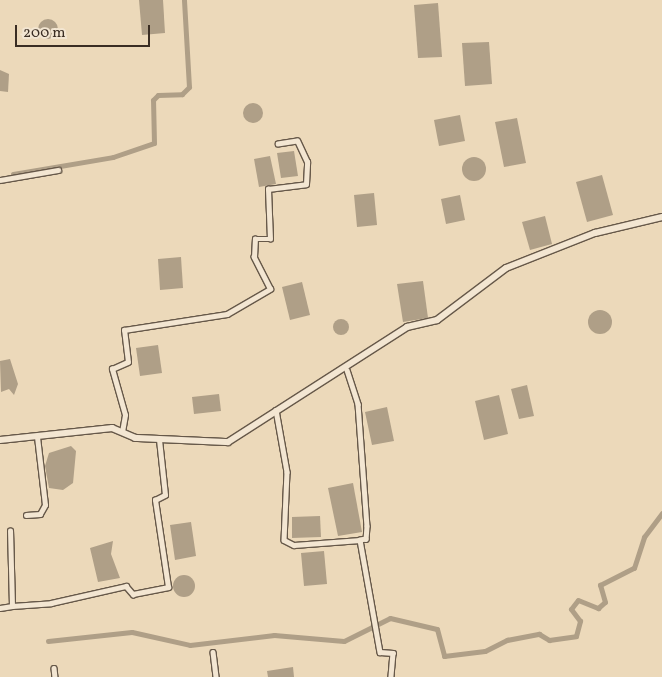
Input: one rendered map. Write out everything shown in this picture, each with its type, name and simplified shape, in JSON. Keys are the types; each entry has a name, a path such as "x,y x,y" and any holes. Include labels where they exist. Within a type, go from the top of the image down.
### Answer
{"street":[{"path":"122,432 125,415 112,369 128,362 124,330 227,314 270,289 254,257 255,239 270,239 268,189 306,184 307,162 297,140 278,144"},
{"path":"0,180 58,170"},
{"path":"0,440 112,428 159,440 228,442 275,408 347,370 407,327 437,320 506,268 595,233 662,217"},
{"path":"275,408 287,472 284,540 294,545 366,539 367,526 358,404 347,370"},
{"path":"26,515 40,514 45,505 37,437"},
{"path":"0,608 51,603 126,586 133,594 168,587 155,500 164,495 159,440"},
{"path":"10,531 12,606"},
{"path":"360,540 380,652 393,653 391,677"},
{"path":"214,652 216,677"},
{"path":"54,668 55,677"}],"shaded area":[{"path":"139,0 163,0 165,33 142,35"},
{"path":"438,3 442,57 418,58 414,5"},
{"path":"48,19 55,22 58,29 55,36 48,39 41,36 38,29 41,22"},
{"path":"489,42 492,84 465,86 462,43"},
{"path":"0,70 9,74 8,92 0,91"},
{"path":"253,103 260,106 263,113 260,120 253,123 246,120 243,113 246,106"},
{"path":"460,115 465,141 439,146 434,120"},
{"path":"517,118 526,163 504,167 495,122"},
{"path":"294,151 298,176 281,178 277,153"},
{"path":"270,156 276,184 259,187 254,159"},
{"path":"474,157 483,160 486,169 483,178 474,181 465,178 462,169 465,160"},
{"path":"602,175 613,215 587,222 576,182"},
{"path":"374,193 377,225 357,227 354,195"},
{"path":"460,195 465,220 446,224 441,199"},
{"path":"545,216 552,244 530,250 522,222"},
{"path":"181,257 183,288 160,290 158,259"},
{"path":"423,281 428,318 403,322 397,284"},
{"path":"302,282 310,315 290,320 282,287"},
{"path":"600,310 609,313 612,322 609,331 600,334 591,331 588,322 591,313"},
{"path":"338,319 344,319 349,324 347,333 338,335 333,330 333,324"},
{"path":"158,345 162,373 140,376 136,348"},
{"path":"10,359 18,384 14,395 9,389 1,392 0,361"},
{"path":"527,385 534,416 519,419 511,389"},
{"path":"219,394 221,411 194,414 192,397"},
{"path":"499,395 508,434 484,440 475,401"},
{"path":"387,407 394,441 372,445 365,412"},
{"path":"71,446 76,451 73,483 63,490 49,488 45,466 49,453"},
{"path":"353,483 362,532 338,536 328,488"},
{"path":"320,516 321,537 292,538 292,517"},
{"path":"191,522 196,556 175,560 170,525"},
{"path":"113,541 111,554 120,578 98,582 90,548"},
{"path":"324,551 327,584 304,586 301,553"},
{"path":"184,575 192,578 195,586 192,594 184,597 176,594 173,586 176,578"},
{"path":"293,667 294,677 268,677 267,671"}],"waterway":[{"path":"13,174 113,157 154,143 153,100 158,95 182,94 189,87 184,0"},
{"path":"48,641 132,632 190,645 274,635 344,641 390,618 437,629 444,656 485,651 507,640 539,634 549,640 576,636 580,621 571,609 578,600 598,608 605,602 600,585 634,568 644,537 662,513"}]}
